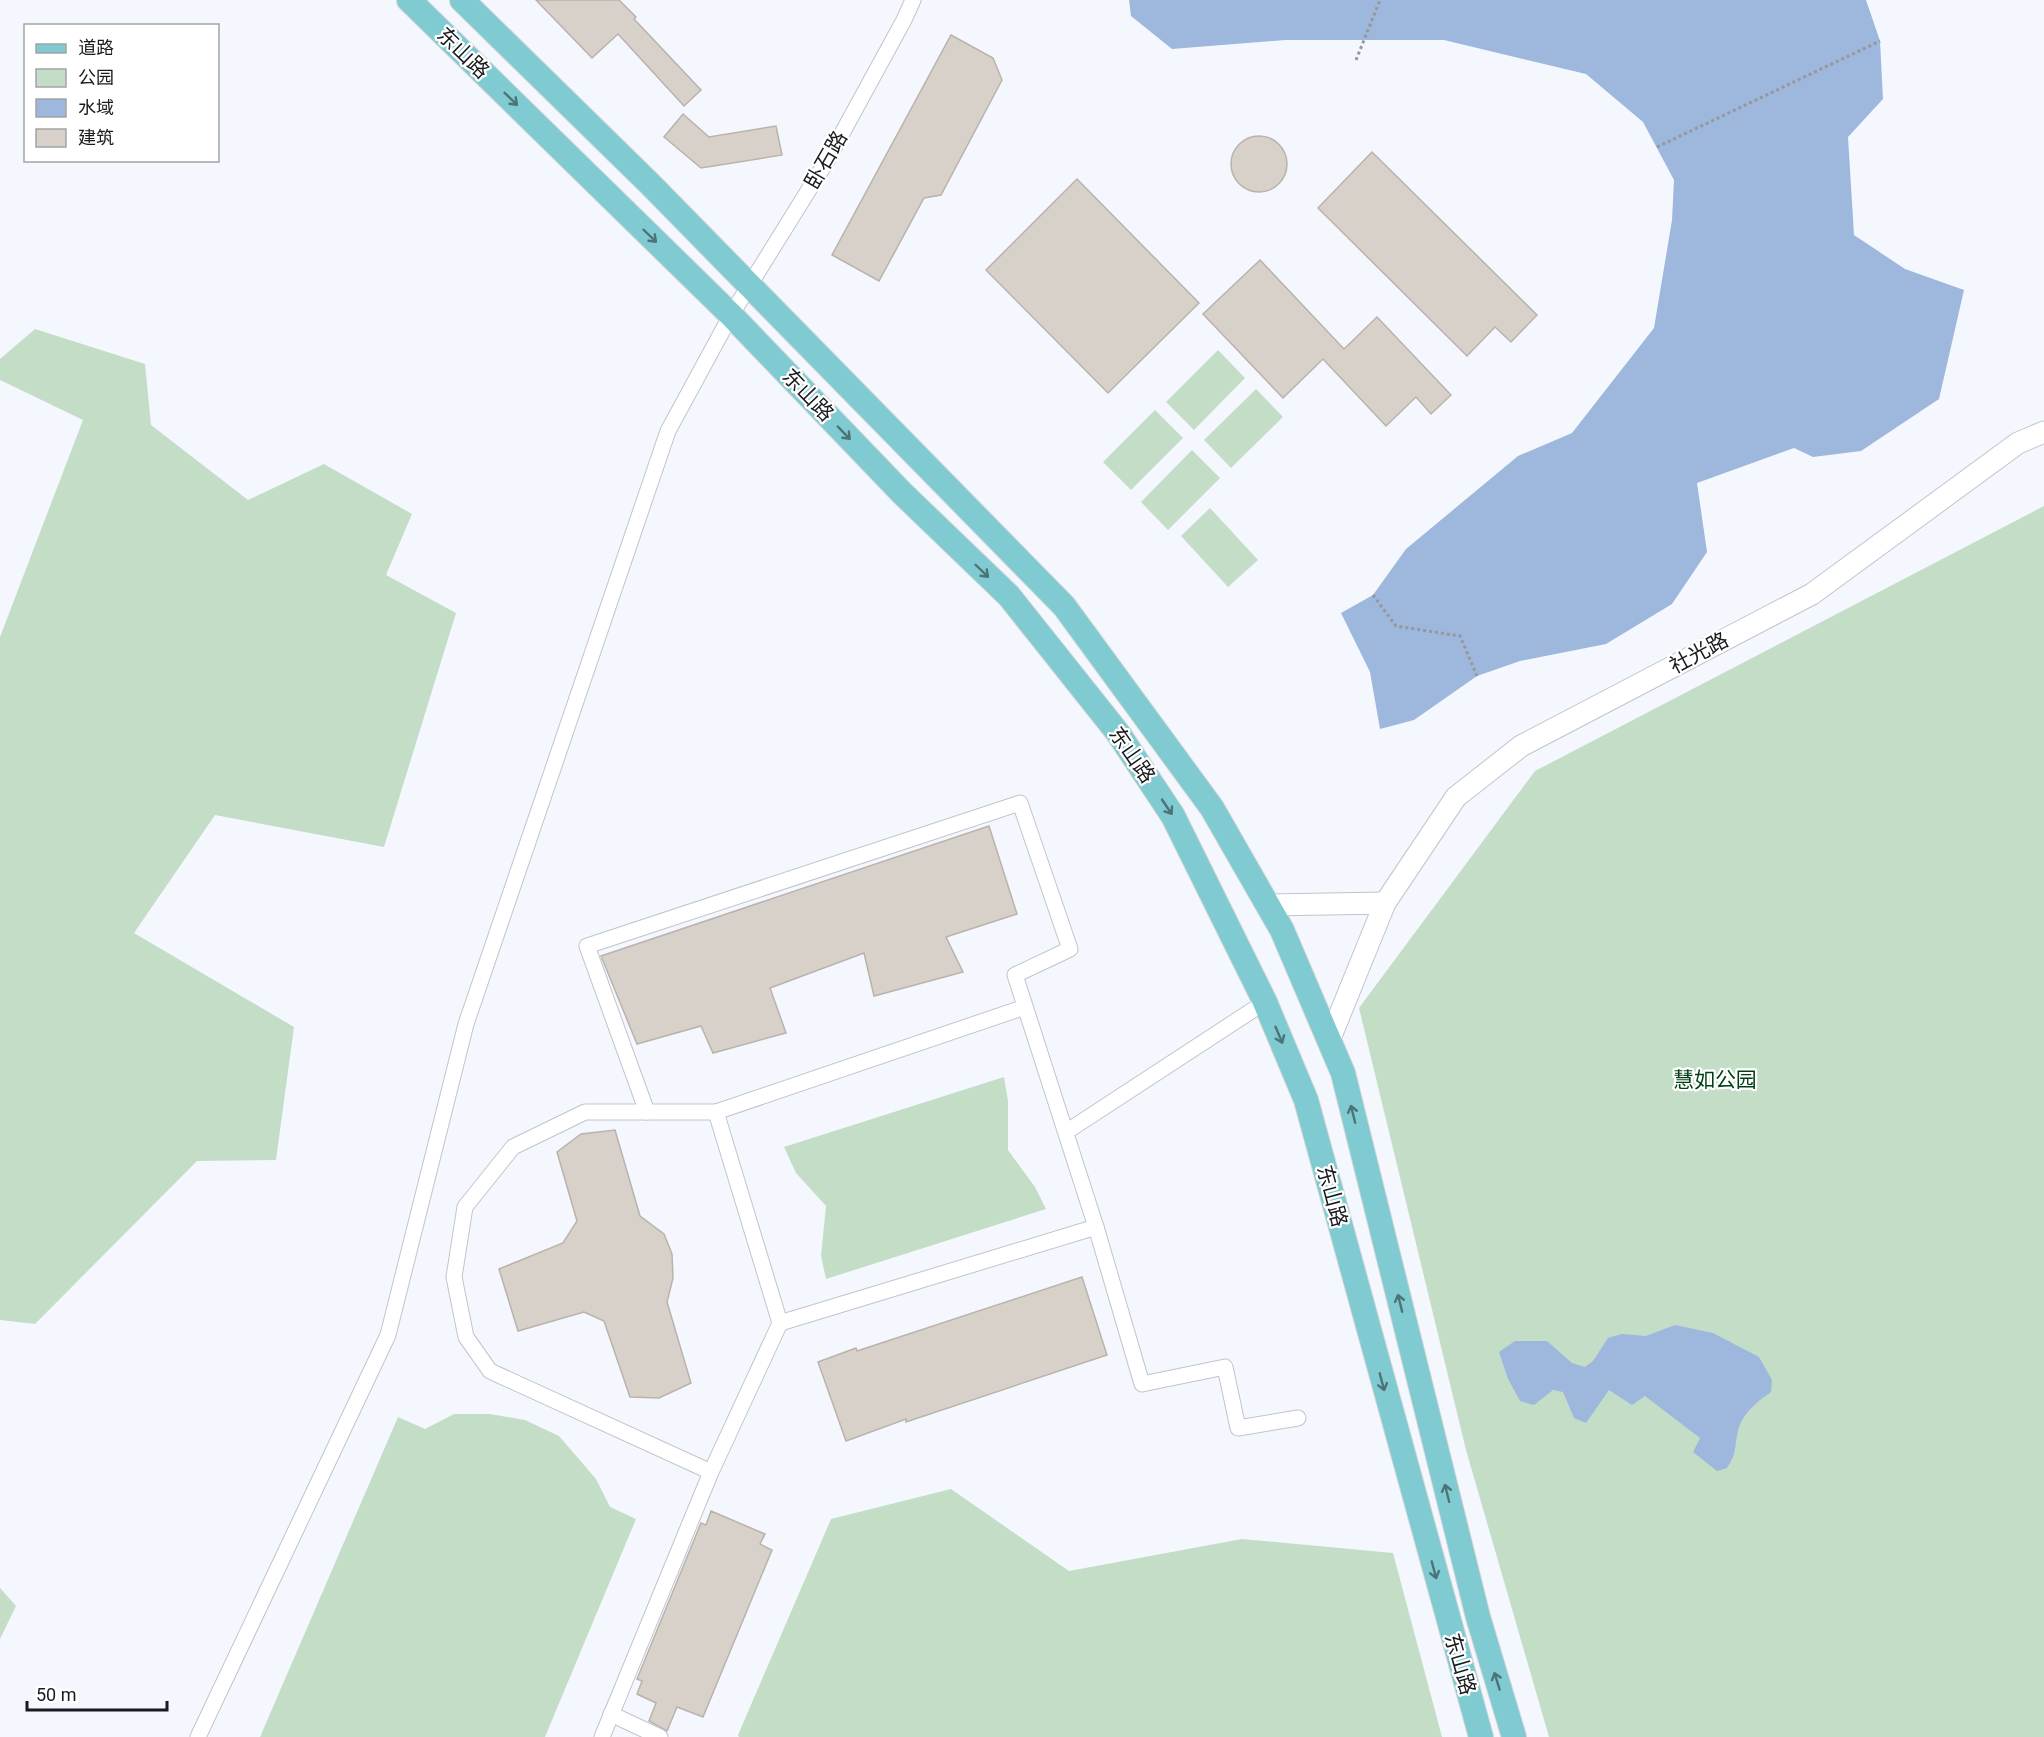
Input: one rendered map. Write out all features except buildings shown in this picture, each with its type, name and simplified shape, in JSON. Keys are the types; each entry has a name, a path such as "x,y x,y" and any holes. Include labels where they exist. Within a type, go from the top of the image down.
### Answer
{"main road":[{"name":"东山路","path":"408,0 731,315 902,493 1009,596 1118,733 1173,816 1265,1002 1306,1100 1481,1737"},
{"name":"东山路","path":"462,0 649,183 1064,606 1212,808 1282,930 1342,1073 1478,1617 1514,1737"}],"street":[{"name":"卧石路","path":"198,1737 388,1335 465,1024 668,431 731,315 828,159 904,20 912,0"},
{"name":"社光路","path":"1329,1041 1385,903 1456,797 1521,746 1812,594 2019,443 2044,432"},
{"path":"647,1112 588,946 1020,803 1070,949 1016,975 1096,1227 1142,1384 1225,1367 1238,1428 1298,1418"},
{"path":"1268,905 1385,903"},
{"path":"1066,1132 1265,1002"},
{"path":"711,1472 490,1371 466,1337 454,1277 465,1207 513,1147 585,1112 716,1112 1025,1007"},
{"path":"602,1737 711,1472 780,1323 716,1112"},
{"path":"780,1323 1096,1227"},
{"path":"611,1714 660,1737"}],"path":[{"path":"1356,60 1380,0"},
{"path":"1657,147 1880,41"},
{"path":"1373,595 1396,626 1460,636 1477,676"}],"green space":[{"path":"35,329 145,364 151,425 248,500 324,464 412,514 386,575 456,613 384,847 215,815 134,933 294,1027 276,1160 197,1161 35,1324 0,1320 0,637 83,420 0,380 0,359"},
{"path":"1218,350 1245,378 1194,430 1166,402"},
{"path":"1256,389 1283,417 1231,468 1204,440"},
{"path":"1155,410 1183,438 1131,490 1103,462"},
{"path":"1192,450 1220,478 1168,530 1141,502"},
{"name":"慧如公园","path":"2044,506 2044,1737 1549,1737 1466,1450 1359,1008 1535,771"},
{"path":"1210,508 1258,560 1228,587 1181,536"},
{"path":"1004,1077 1008,1101 1008,1150 1035,1187 1046,1209 826,1279 821,1256 826,1206 796,1173 784,1147"},
{"path":"454,1414 490,1414 525,1420 559,1436 596,1479 610,1507 636,1519 545,1737 260,1737 398,1417 425,1429"},
{"path":"951,1489 1069,1571 1242,1539 1393,1553 1442,1737 739,1737 831,1519"},
{"path":"0,1588 16,1606 0,1639"}],"water":[{"path":"1129,0 1866,0 1880,41 1883,99 1848,137 1854,235 1905,269 1964,290 1939,399 1861,451 1813,457 1794,448 1697,483 1707,552 1672,604 1606,644 1520,661 1477,676 1414,720 1380,729 1370,672 1341,613 1373,595 1406,549 1518,456 1572,433 1654,328 1672,220 1674,180 1643,122 1586,74 1444,40 1285,40 1172,49 1131,16"},
{"path":"1675,1325 1713,1333 1759,1357 1772,1380 1771,1392 1752,1407 1742,1421 1734,1452 1727,1468 1717,1471 1693,1452 1700,1438 1645,1396 1632,1405 1609,1390 1586,1423 1574,1418 1563,1392 1553,1390 1534,1405 1520,1401 1508,1379 1499,1352 1515,1341 1547,1341 1572,1363 1585,1367 1593,1361 1608,1338 1622,1334 1646,1336"}]}
